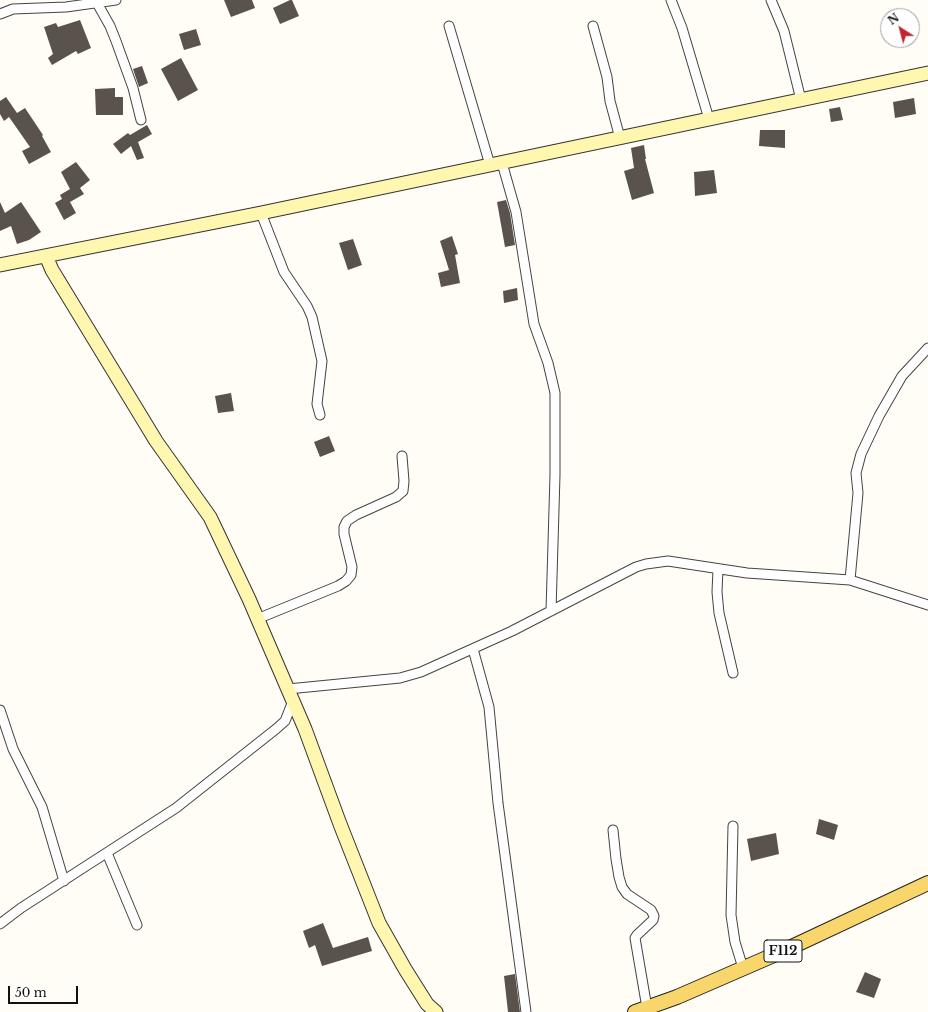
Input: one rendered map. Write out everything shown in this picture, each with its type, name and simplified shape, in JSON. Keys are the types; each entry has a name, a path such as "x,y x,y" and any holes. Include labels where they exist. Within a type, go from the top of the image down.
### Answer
{"main road":[{"path":"2,262 46,256 261,213 928,74"},
{"path":"46,256 52,270 156,441 210,517 288,689 379,923 427,1004 436,1012"},
{"name":"F112","path":"641,1010 678,997 744,968 928,883"}],"street":[{"path":"0,14 12,9 66,7 116,0"},
{"path":"671,0 682,28 709,119"},
{"path":"771,0 784,31 801,100"},
{"path":"97,3 110,26 116,41 133,88 141,120"},
{"path":"449,26 496,164 516,212 534,324 548,363 555,393 555,475 551,611"},
{"path":"593,26 607,78 610,101 620,138"},
{"path":"261,213 284,272 307,306 312,317 322,361 317,404 320,415"},
{"path":"850,580 858,493 856,473 862,454 879,416 902,376 928,348"},
{"path":"257,619 338,586 346,581 351,575 352,567 344,534 344,527 347,521 356,514 396,497 402,491 404,481 402,456"},
{"path":"288,689 400,678 421,672 473,649 551,611 636,567 668,561 747,573 850,580 928,605"},
{"path":"718,569 717,592 719,613 733,673"},
{"path":"473,649 490,707 498,803 526,1012"},
{"path":"0,924 21,908 176,808 285,721 293,702"},
{"path":"0,710 13,749 42,807 64,880"},
{"path":"732,826 731,915 735,942 744,968"},
{"path":"614,830 616,859 622,887 627,894 651,910 654,916 653,920 635,938 641,1010"},
{"path":"107,853 137,926"}],"building":[{"path":"224,0 252,0 255,8 231,17"},
{"path":"292,0 299,16 280,24 273,8"},
{"path":"80,20 91,48 78,54 76,51 52,65 48,58 53,54 44,27 56,23 58,27"},
{"path":"196,29 201,45 184,50 179,34"},
{"path":"181,58 198,90 178,101 161,69"},
{"path":"142,66 148,83 139,87 133,69"},
{"path":"115,88 115,97 123,97 123,115 96,115 95,89"},
{"path":"6,97 17,113 25,108 43,135 42,136 51,152 29,164 22,151 30,147 9,117 4,121 0,114 0,101"},
{"path":"914,98 916,114 895,118 893,102"},
{"path":"840,107 843,120 831,122 829,109"},
{"path":"147,125 152,134 138,142 144,158 137,160 131,146 121,154 113,144 128,133 130,135"},
{"path":"760,130 785,130 785,148 759,146"},
{"path":"644,145 645,159 654,193 632,200 624,171 634,168 631,148"},
{"path":"76,162 90,180 80,188 84,194 70,202 76,213 64,220 55,203 62,199 60,195 70,189 61,172"},
{"path":"714,170 717,193 695,196 694,172"},
{"path":"506,200 510,213 515,245 505,247 497,202"},
{"path":"0,202 5,213 21,202 41,232 29,240 17,244 11,226 0,231"},
{"path":"452,236 458,254 455,255 460,283 441,287 438,273 449,270 440,241"},
{"path":"353,239 362,265 348,270 339,243"},
{"path":"517,288 518,300 504,303 503,291"},
{"path":"231,393 234,411 218,413 215,396"},
{"path":"329,436 335,451 320,457 314,442"},
{"path":"819,819 838,825 834,840 816,834"},
{"path":"776,833 779,854 751,861 747,839"},
{"path":"323,923 333,948 368,937 372,951 322,966 315,945 309,948 303,931"},
{"path":"865,972 881,979 874,998 856,992"},
{"path":"515,974 520,1012 508,1012 504,976"}]}
